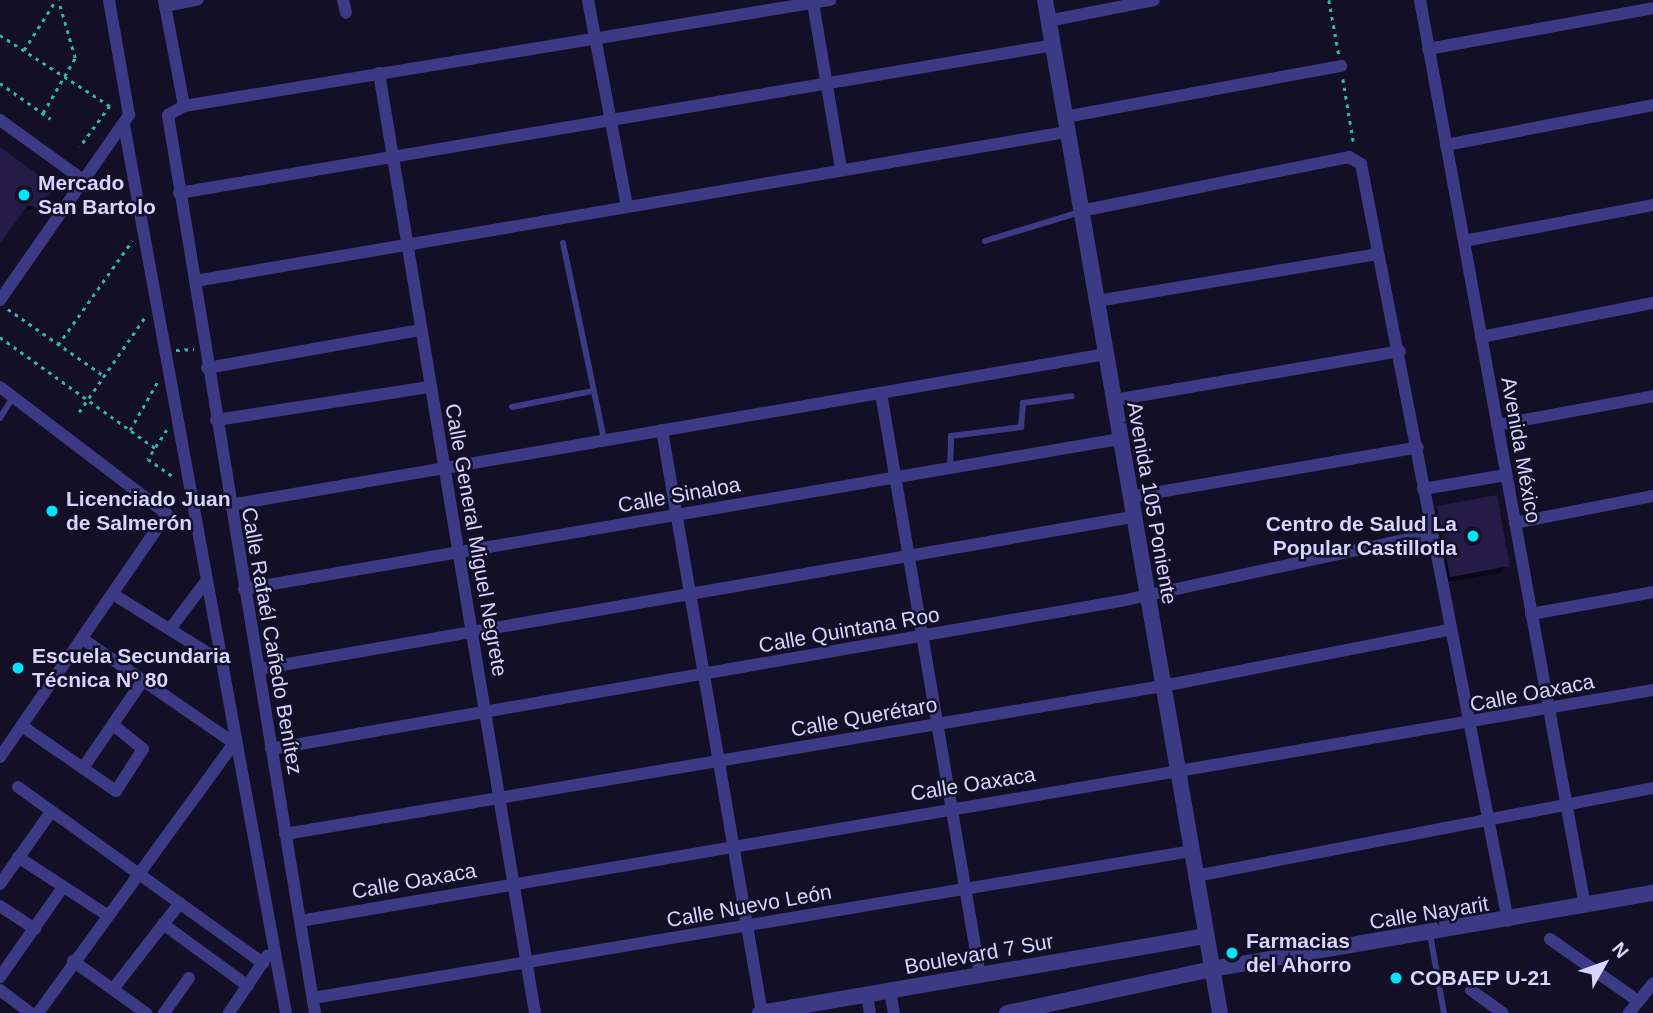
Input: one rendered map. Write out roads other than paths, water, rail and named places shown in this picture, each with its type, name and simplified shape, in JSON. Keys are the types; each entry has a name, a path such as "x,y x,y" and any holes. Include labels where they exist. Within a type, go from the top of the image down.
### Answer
{"street":[{"path":"110,0 127,120 219,660 286,1013"},
{"path":"197,0 165,3 184,106 830,0"},
{"path":"588,0 627,206"},
{"name":"Avenida 105 Poniente","path":"1045,0 1163,686 1175,771 1220,1013"},
{"path":"1048,21 1154,0"},
{"name":"Avenida México","path":"1420,0 1585,906"},
{"path":"813,3 841,168"},
{"path":"1428,49 1637,5 1653,8"},
{"path":"179,193 1054,45"},
{"path":"195,281 841,168 1066,125 1341,66"},
{"name":"Calle General Miguel Negrete","path":"379,73 529,962 535,1013"},
{"path":"1446,145 1653,105"},
{"name":"Calle Rafaél Cañedo Benítez","path":"184,106 172,112 166,119 315,1013"},
{"path":"0,120 86,182"},
{"path":"0,302 127,120"},
{"path":"1081,211 1356,158 1400,351 1448,630 1508,921"},
{"path":"1464,241 1653,205"},
{"path":"1097,301 1377,254"},
{"path":"1481,337 1653,303"},
{"path":"207,368 421,330"},
{"path":"1114,400 1400,351"},
{"path":"230,505 1106,354"},
{"path":"0,387 167,514 116,596 0,757"},
{"path":"216,421 430,387"},
{"path":"881,393 980,975"},
{"path":"1497,425 1653,396"},
{"path":"662,430 692,594 761,1013"},
{"name":"Calle Sinaloa","path":"244,589 1120,439"},
{"path":"1130,497 1418,447"},
{"path":"1423,489 1506,475"},
{"path":"1515,523 1653,496"},
{"path":"259,669 1132,517"},
{"name":"Calle Quintana Roo","path":"271,749 1146,596 1431,534"},
{"path":"170,629 207,580"},
{"path":"1531,614 1653,592"},
{"path":"116,596 219,660"},
{"name":"Calle Querétaro","path":"285,834 1163,686 1448,630"},
{"path":"84,640 234,743"},
{"path":"83,768 143,680"},
{"name":"Calle Oaxaca","path":"300,920 951,806 1468,724 1653,690"},
{"path":"22,726 120,790 143,750 113,725"},
{"path":"38,1013 104,913 234,743"},
{"path":"18,787 263,963"},
{"path":"1196,876 1653,788"},
{"path":"0,884 51,812"},
{"name":"Calle Nuevo León","path":"313,999 1191,851"},
{"path":"18,857 104,913"},
{"path":"0,976 63,887"},
{"name":"Calle Nayarit","path":"1212,969 1508,921 1653,893"},
{"path":"113,989 180,903"},
{"path":"0,906 35,929"},
{"path":"163,925 248,986"},
{"name":"Boulevard 7 Sur","path":"761,1013 1206,936"},
{"path":"1550,939 1638,1001"},
{"path":"229,1013 273,947"},
{"path":"72,961 146,1013"},
{"path":"1007,1013 1212,969"},
{"path":"164,1013 188,978"},
{"path":"1629,1013 1653,983"},
{"path":"0,990 31,1013"},
{"path":"1471,990 1503,1013"},
{"path":"890,991 894,1013"},
{"path":"867,995 870,1013"}],"lane":[{"path":"985,241 1081,211"},
{"path":"563,243 604,440"},
{"path":"512,407 593,391"},
{"path":"950,468 951,436 1024,426 1023,403 1072,396"},
{"path":"0,418 13,397"},
{"path":"1430,934 1444,1013"}],"place":[{"name":"Mercado San Bartolo","path":"24,195"},
{"name":"Licenciado Juan de Salmerón","path":"52,511"},
{"name":"Centro de Salud La Popular Castillotla","path":"1473,536"},
{"name":"Escuela Secundaria Técnica Nº 80","path":"18,668"},
{"name":"Farmacias del Ahorro","path":"1232,953"},
{"name":"COBAEP U-21","path":"1396,978"}]}
